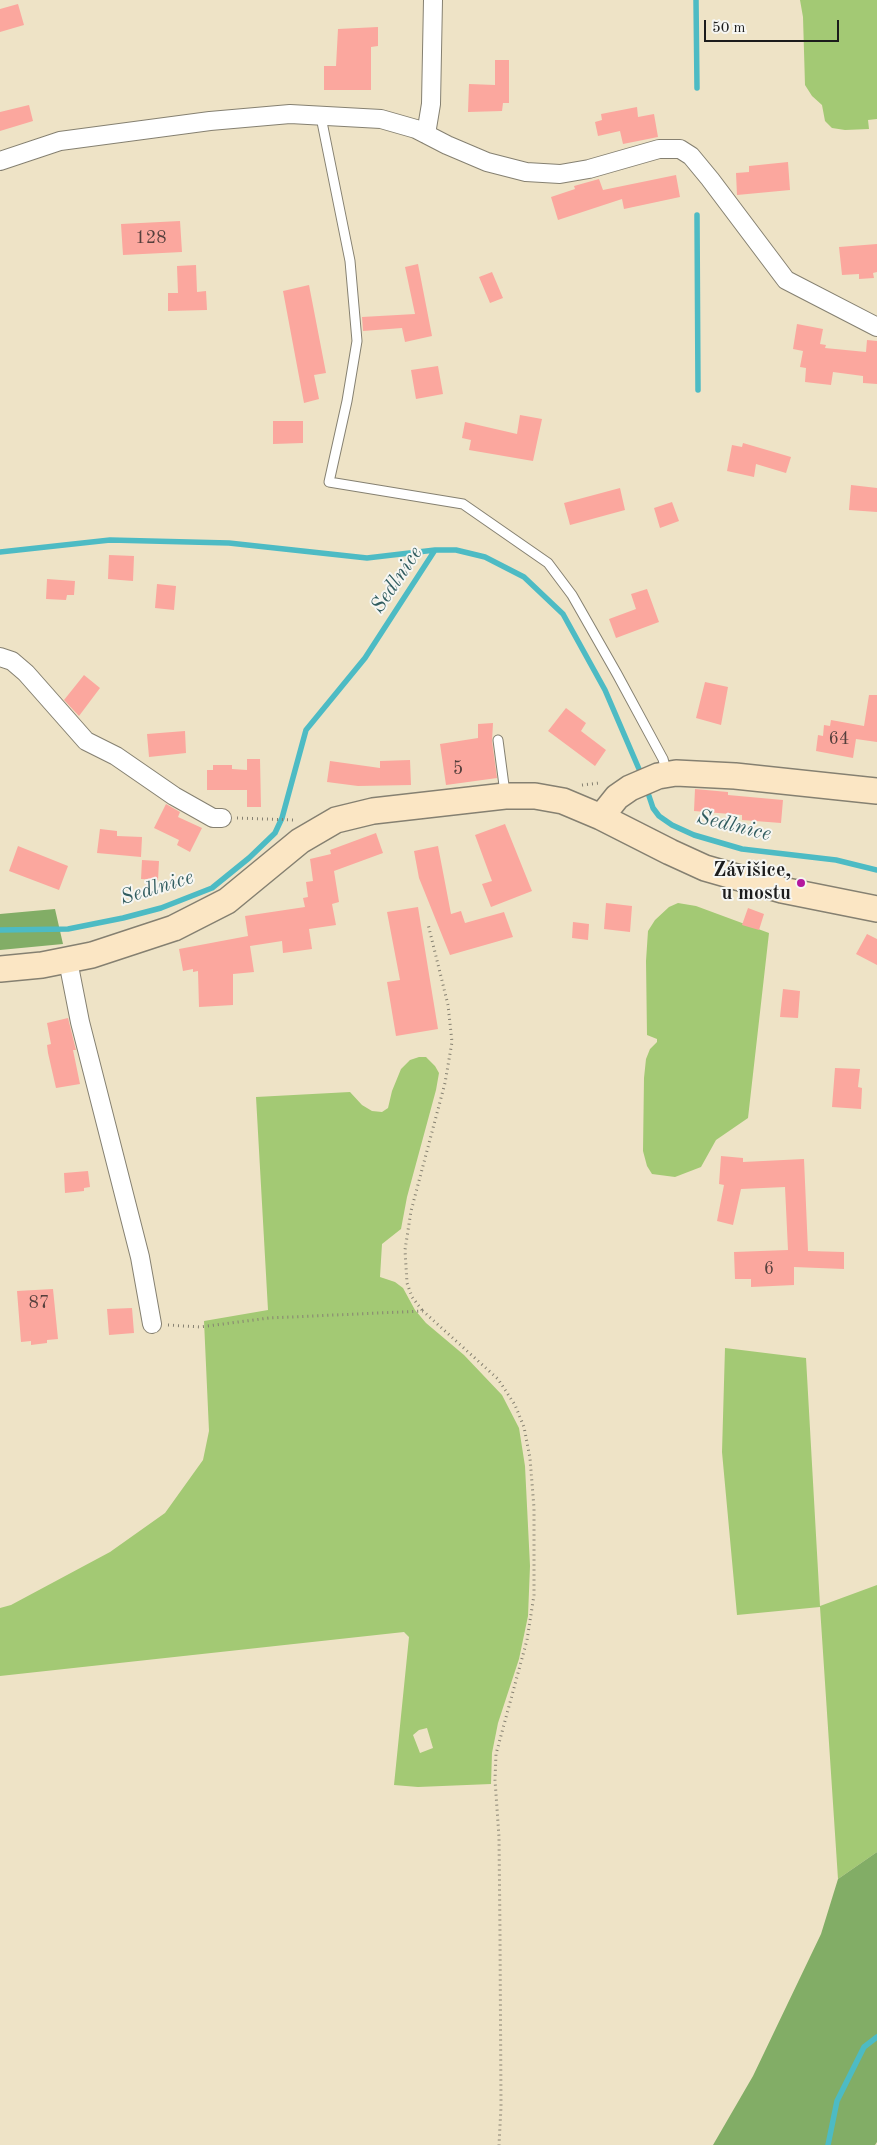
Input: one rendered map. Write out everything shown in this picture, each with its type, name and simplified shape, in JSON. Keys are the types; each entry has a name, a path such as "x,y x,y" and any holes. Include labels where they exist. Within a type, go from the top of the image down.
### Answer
{"main road":[{"path":"602,816 621,794 640,783 662,775 700,773 877,791"},
{"path":"0,969 68,961 154,936 210,911 240,891 300,841 336,820 373,811 505,796 550,798 582,807 705,868 782,890 877,909"}],"street":[{"path":"426,134 431,104 433,0"},
{"path":"0,161 60,141 210,121 290,114 381,119 416,129 487,162 526,172 560,174 589,169 659,149 680,149 691,156 704,172 786,280 877,327"},
{"path":"0,657 12,661 26,673 86,741 116,756 174,796 213,818 222,818"},
{"path":"68,961 82,1032 140,1257 152,1324"}],"lane":[{"path":"321,117 350,261 357,341 347,401 329,482 463,504 548,563 572,594 663,759 662,775"},
{"path":"498,740 505,796"}],"path":[{"path":"257,818 297,820"},
{"path":"428,924 448,1005 452,1042 445,1083 411,1211 405,1250 407,1284 412,1297 423,1310 498,1379 515,1405 524,1427 530,1458 534,1508 534,1595 527,1640 496,1754 495,1780 499,1837 500,1933 501,2107 499,2145"},
{"path":"152,1324 200,1327 269,1318 423,1310"}],"green space":[{"path":"800,0 877,0 877,119 868,120 869,129 845,130 832,128 825,121 822,105 812,96 805,85 803,17"},
{"path":"678,903 696,906 769,933 748,1118 716,1140 701,1167 675,1177 652,1174 647,1166 643,1151 646,1059 650,1049 657,1042 657,1039 647,1035 646,961 648,931 655,920 669,907"},
{"path":"55,909 63,944 0,950 0,914"},
{"path":"426,1057 439,1073 407,1197 401,1229 382,1244 380,1277 395,1282 403,1288 415,1310 426,1323 464,1355 502,1395 519,1428 525,1466 530,1566 528,1616 519,1659 498,1723 492,1753 491,1784 418,1787 394,1785 409,1637 404,1632 0,1676 0,1608 11,1605 110,1552 165,1513 203,1460 209,1431 204,1321 268,1310 256,1097 350,1092 362,1105 372,1111 382,1112 388,1108 392,1091 401,1069 410,1060","holes":["427,1728 433,1748 420,1753 413,1735 419,1730"]},
{"path":"725,1348 806,1358 820,1606 877,1585 877,1852 838,1879 820,1607 737,1615 722,1452"},
{"path":"877,1852 877,2142 875,2145 713,2145 753,2076 821,1934 838,1879"}],"building":[{"path":"18,4 24,25 0,32 0,9"},
{"path":"378,27 378,46 371,47 371,90 324,90 324,66 336,66 338,29"},
{"path":"495,60 509,60 509,103 503,103 502,111 468,112 469,84 495,85"},
{"path":"29,105 33,121 0,131 0,112"},
{"path":"637,107 638,117 654,114 658,137 623,144 620,131 598,136 595,122 602,120 601,114"},
{"path":"788,162 790,190 737,195 736,173 749,172 749,166"},
{"path":"676,175 680,197 624,209 622,199 558,220 551,197 575,189 574,186 599,179 603,190"},
{"path":"180,221 182,252 123,255 121,224"},
{"path":"877,244 877,272 873,273 874,278 859,279 859,274 842,275 839,247"},
{"path":"418,264 432,336 405,342 402,328 363,331 362,317 415,314 405,267"},
{"path":"196,265 197,292 206,291 207,310 168,311 168,293 178,293 177,266"},
{"path":"492,272 503,298 490,303 479,277"},
{"path":"309,285 326,373 314,375 319,399 304,403 283,291"},
{"path":"797,324 823,329 820,344 826,345 825,348 866,352 867,340 877,341 877,384 863,383 863,376 833,372 831,385 805,382 806,368 800,367 803,351 793,349"},
{"path":"438,366 443,394 416,399 411,370"},
{"path":"520,415 542,419 533,461 469,450 471,440 462,438 465,422 517,434"},
{"path":"273,421 303,421 303,443 273,444"},
{"path":"743,443 791,457 786,473 756,464 754,477 727,471 732,445 742,447"},
{"path":"851,485 877,488 877,512 849,510"},
{"path":"620,488 625,510 570,525 564,503"},
{"path":"672,502 679,521 660,528 654,508"},
{"path":"109,555 134,556 133,581 108,579"},
{"path":"47,579 75,581 74,595 67,595 66,600 46,599"},
{"path":"157,584 176,586 174,610 155,608"},
{"path":"647,589 659,622 616,638 609,619 636,609 631,594"},
{"path":"84,675 100,688 79,716 64,700"},
{"path":"705,682 728,687 721,725 696,718"},
{"path":"869,695 877,695 877,742 856,739 853,758 816,751 818,735 823,736 824,725 830,726 831,720 864,726"},
{"path":"566,708 586,723 581,731 606,750 595,766 548,731"},
{"path":"493,723 492,741 497,778 446,785 440,744 478,738 478,724"},
{"path":"185,731 186,753 149,757 147,734"},
{"path":"247,759 260,759 261,807 247,807 247,790 207,790 207,770 213,770 213,765 232,765 232,769 247,770"},
{"path":"410,760 411,785 358,786 327,782 330,761 380,768 380,761"},
{"path":"695,789 728,792 728,795 783,800 781,823 742,820 742,815 694,811"},
{"path":"166,804 180,812 178,817 202,828 190,852 177,845 179,840 154,828"},
{"path":"505,824 532,891 491,907 482,884 492,881 475,835"},
{"path":"100,829 117,831 117,836 142,837 141,857 97,853"},
{"path":"376,833 383,853 334,871 339,902 332,904 336,925 309,929 312,949 283,953 282,941 250,946 254,972 233,974 233,1005 199,1007 198,971 193,972 193,969 183,971 179,949 248,936 245,916 305,907 303,898 308,897 306,882 313,881 310,859 331,854 330,850"},
{"path":"18,846 68,866 59,890 9,871"},
{"path":"438,846 451,914 461,911 465,923 504,912 513,937 450,955 419,878 414,851"},
{"path":"142,860 159,861 158,880 141,879"},
{"path":"606,903 632,906 630,932 604,929"},
{"path":"418,907 438,1029 396,1036 387,982 400,980 387,912"},
{"path":"748,908 764,914 759,930 742,925"},
{"path":"573,922 589,924 588,940 572,938"},
{"path":"867,934 877,939 877,965 856,954"},
{"path":"783,989 800,991 798,1018 780,1017"},
{"path":"68,1018 76,1050 73,1050 80,1084 56,1088 48,1053 47,1045 51,1044 47,1023"},
{"path":"835,1068 860,1069 858,1087 862,1088 861,1109 832,1107"},
{"path":"721,1156 743,1158 743,1162 804,1159 808,1251 844,1252 844,1269 794,1267 794,1285 751,1287 751,1279 735,1279 734,1252 788,1250 785,1187 741,1189 733,1225 717,1221 724,1185 719,1184"},
{"path":"88,1171 90,1187 84,1188 84,1191 65,1193 64,1173"},
{"path":"53,1289 58,1339 47,1340 47,1343 31,1345 31,1341 21,1342 17,1291"},
{"path":"132,1308 134,1333 109,1335 107,1309"}],"waterway":[{"path":"696,0 697,88"},
{"path":"697,215 698,390"},
{"path":"0,552 110,540 229,543 367,558 435,550"},
{"name":"Sedlnice","path":"0,930 68,929 161,908 212,888 249,858 275,833 282,818 306,730 365,658 435,550 456,550 485,557 524,577 563,614 605,690 642,776"},
{"name":"Sedlnice","path":"646,787 653,808 659,816 672,825 694,835 742,849 836,860 877,870"},
{"path":"828,2145 837,2101 864,2047 877,2037"}],"place":[{"name":"Závišice, u mostu","path":"801,883"}]}
